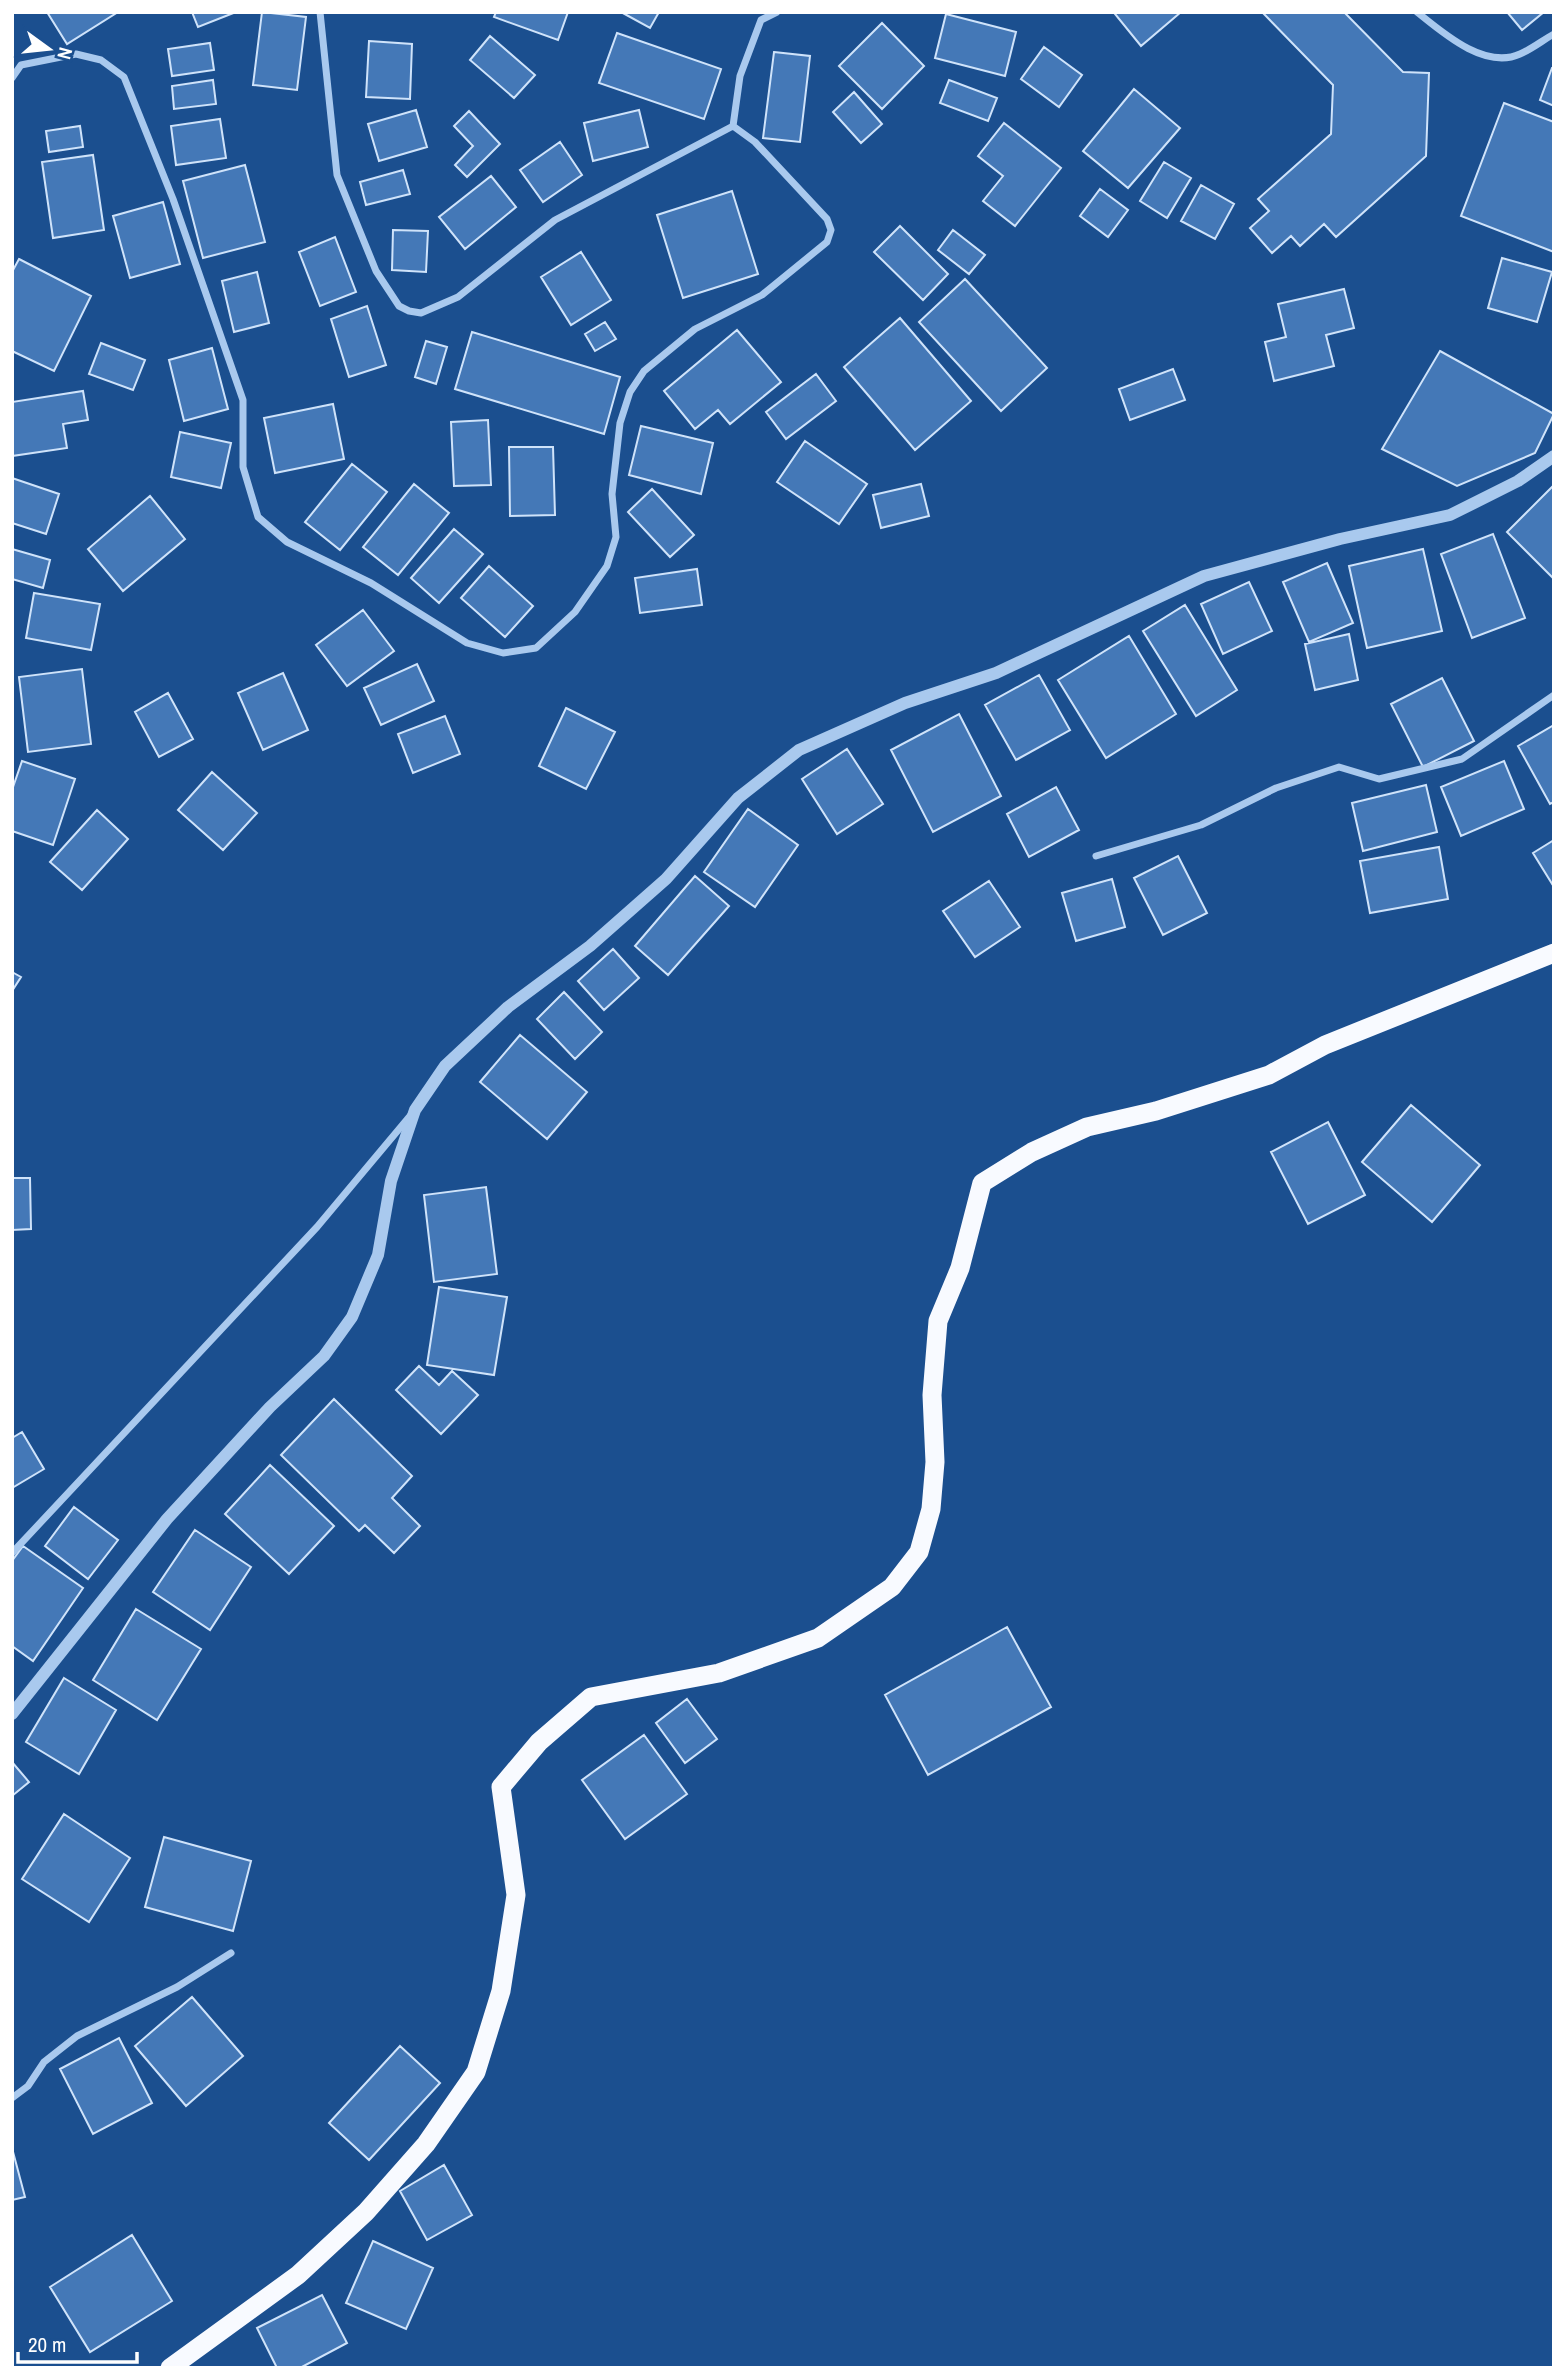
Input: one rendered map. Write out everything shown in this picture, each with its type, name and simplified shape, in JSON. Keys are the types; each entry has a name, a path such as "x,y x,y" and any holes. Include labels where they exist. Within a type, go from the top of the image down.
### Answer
{"highway":[{"path":"170,2368 298,2275 366,2212 426,2144 476,2072 501,1991 516,1895 501,1787 539,1742 591,1697 719,1673 818,1638 892,1587 919,1552 931,1509 935,1462 932,1395 938,1321 960,1268 982,1183 1032,1152 1087,1127 1156,1111 1269,1075 1325,1045 1554,953"}],"street":[{"path":"320,12 337,175 376,271 399,306 409,312 421,313 458,297 555,220 733,126"},
{"path":"733,126 740,76 761,20 777,12"},
{"path":"1417,12 1455,41 1492,56 1519,55 1554,34"},
{"path":"12,78 21,65 76,54 101,60 124,77 173,199 243,400 243,467 258,517 287,542 371,583 467,643 503,653 536,648 575,612 607,566 616,537 612,494 621,422 630,392 644,371 695,329 762,295 827,242 831,230 827,219 755,142 733,126"},
{"path":"12,1553 317,1227 415,1110 445,1066 508,1007 590,946 666,879 738,798 799,750 905,703 996,673 1204,576 1340,539 1450,515 1518,481 1554,456"},
{"path":"1096,856 1201,825 1276,788 1339,766 1379,779 1462,760 1554,695"},
{"path":"12,1714 167,1519 270,1407 324,1356 352,1317 379,1255 391,1181 415,1110"},
{"path":"12,2098 28,2086 44,2062 68,2041 177,1987 231,1954"}],"building":[{"path":"47,12 118,12 67,44"},
{"path":"192,12 236,12 198,27"},
{"path":"262,12 306,17 297,90 253,85"},
{"path":"496,12 568,12 558,40 494,17"},
{"path":"621,12 659,12 650,28"},
{"path":"1181,12 1141,46 1115,14"},
{"path":"1262,12 1344,12 1403,72 1429,73 1426,156 1336,237 1324,224 1300,246 1291,236 1272,253 1250,228 1269,211 1258,199 1331,134 1333,85"},
{"path":"1507,12 1544,12 1522,30"},
{"path":"946,14 1016,32 1005,76 935,58"},
{"path":"882,23 924,66 882,109 839,66"},
{"path":"617,33 721,69 704,119 599,83"},
{"path":"490,36 535,75 514,98 470,60"},
{"path":"369,41 412,44 410,99 366,97"},
{"path":"210,43 214,70 172,76 168,49"},
{"path":"1044,47 1082,75 1059,107 1021,79"},
{"path":"774,52 810,56 800,142 763,138"},
{"path":"1554,68 1554,106 1540,100"},
{"path":"213,80 216,104 174,109 172,86"},
{"path":"949,80 997,98 988,121 940,103"},
{"path":"1134,89 1180,128 1128,188 1083,151"},
{"path":"854,92 882,124 861,143 833,112"},
{"path":"1504,103 1554,122 1554,252 1461,216"},
{"path":"416,110 427,147 379,161 368,124"},
{"path":"639,110 648,147 593,161 584,123"},
{"path":"469,111 500,144 467,177 455,165 473,146 454,126"},
{"path":"220,119 226,158 176,165 171,126"},
{"path":"1004,123 1061,168 1015,226 983,201 1003,176 978,156"},
{"path":"80,126 83,147 49,152 46,131"},
{"path":"560,142 582,175 543,202 520,170"},
{"path":"93,155 104,230 53,238 42,162"},
{"path":"1164,162 1191,178 1167,218 1140,201"},
{"path":"245,165 265,242 203,258 183,181"},
{"path":"403,170 410,194 366,205 360,182"},
{"path":"491,176 516,207 465,249 439,217"},
{"path":"1201,185 1234,204 1215,239 1181,221"},
{"path":"1100,189 1128,210 1108,237 1080,216"},
{"path":"732,191 758,274 683,298 657,215"},
{"path":"163,202 180,264 130,278 113,216"},
{"path":"900,226 948,274 923,300 874,252"},
{"path":"393,230 428,231 426,272 392,270"},
{"path":"953,230 985,255 969,274 938,250"},
{"path":"335,237 356,292 320,306 299,252"},
{"path":"581,252 611,300 571,325 541,277"},
{"path":"1502,258 1552,272 1537,322 1488,308"},
{"path":"19,259 91,296 54,371 12,351 12,272"},
{"path":"257,272 269,323 234,332 222,281"},
{"path":"965,279 1047,368 1001,411 919,322"},
{"path":"1344,289 1354,328 1326,335 1334,366 1274,381 1265,342 1286,337 1278,304"},
{"path":"367,306 386,365 349,377 331,319"},
{"path":"900,318 971,401 915,450 844,367"},
{"path":"605,322 616,339 595,351 585,334"},
{"path":"737,330 781,382 730,424 718,410 695,429 664,391"},
{"path":"472,332 620,377 604,434 455,389"},
{"path":"426,341 447,347 436,384 415,377"},
{"path":"101,343 145,360 133,390 89,374"},
{"path":"212,348 228,409 184,421 169,360"},
{"path":"1440,351 1554,414 1535,453 1457,486 1382,449"},
{"path":"1173,369 1185,400 1130,420 1119,389"},
{"path":"816,374 836,401 786,439 766,412"},
{"path":"83,391 88,420 63,424 67,448 12,456 12,402"},
{"path":"333,404 344,459 275,473 264,418"},
{"path":"488,420 491,485 454,486 451,422"},
{"path":"641,426 713,443 701,494 629,475"},
{"path":"180,432 231,443 221,488 171,477"},
{"path":"805,441 867,484 839,524 777,482"},
{"path":"509,447 553,447 555,515 510,516"},
{"path":"352,464 387,492 340,550 305,522"},
{"path":"12,478 59,494 46,534 12,523"},
{"path":"414,484 449,513 398,575 363,547"},
{"path":"921,484 929,516 881,528 873,495"},
{"path":"1554,485 1554,579 1507,532"},
{"path":"652,489 694,535 670,557 628,512"},
{"path":"150,496 185,539 123,591 88,549"},
{"path":"454,529 483,554 439,603 411,578"},
{"path":"1493,534 1525,618 1472,638 1441,554"},
{"path":"12,549 50,560 43,588 12,579"},
{"path":"1423,549 1442,631 1367,648 1349,566"},
{"path":"1327,563 1353,623 1309,642 1283,582"},
{"path":"489,566 533,606 505,637 461,598"},
{"path":"697,569 702,605 640,613 635,578"},
{"path":"1249,582 1272,631 1223,654 1201,604"},
{"path":"34,593 100,604 91,650 26,638"},
{"path":"1185,605 1237,690 1196,716 1143,631"},
{"path":"363,610 394,651 347,686 316,645"},
{"path":"1349,634 1358,680 1315,690 1305,644"},
{"path":"1129,636 1176,714 1106,758 1058,680"},
{"path":"417,664 434,701 381,725 364,688"},
{"path":"82,669 91,744 28,752 19,677"},
{"path":"283,673 308,730 263,750 238,693"},
{"path":"1039,675 1070,730 1016,760 985,705"},
{"path":"1442,678 1474,741 1423,767 1391,704"},
{"path":"168,693 193,739 159,757 135,712"},
{"path":"566,708 615,732 586,789 539,766"},
{"path":"959,714 1001,796 933,832 891,750"},
{"path":"445,716 460,754 413,773 398,734"},
{"path":"1554,725 1554,802 1550,804 1518,746"},
{"path":"847,749 883,804 837,834 802,779"},
{"path":"22,761 75,779 53,845 12,831 12,790"},
{"path":"1504,761 1524,809 1461,836 1441,787"},
{"path":"212,772 257,813 223,850 178,810"},
{"path":"1426,785 1437,832 1363,851 1352,803"},
{"path":"1056,787 1079,830 1029,857 1007,814"},
{"path":"748,809 798,845 755,907 704,872"},
{"path":"97,810 128,839 82,890 50,862"},
{"path":"1554,840 1554,887 1533,853"},
{"path":"1439,847 1448,899 1370,913 1360,861"},
{"path":"1178,856 1207,913 1163,935 1134,878"},
{"path":"695,876 729,906 668,975 635,946"},
{"path":"1112,879 1125,927 1076,941 1062,893"},
{"path":"989,881 1020,927 975,957 943,911"},
{"path":"613,949 639,978 604,1010 578,981"},
{"path":"12,972 21,977 12,991"},
{"path":"564,992 602,1032 575,1059 537,1019"},
{"path":"520,1035 587,1092 547,1139 480,1082"},
{"path":"1411,1105 1480,1165 1432,1222 1362,1162"},
{"path":"1328,1122 1365,1195 1308,1224 1271,1152"},
{"path":"12,1178 30,1178 31,1229 12,1230"},
{"path":"486,1187 497,1274 434,1282 424,1195"},
{"path":"439,1287 507,1297 494,1375 427,1365"},
{"path":"419,1366 439,1385 452,1371 478,1395 441,1434 396,1390"},
{"path":"334,1399 412,1476 392,1498 420,1526 394,1553 365,1525 359,1531 281,1455"},
{"path":"22,1432 44,1469 12,1488 12,1438"},
{"path":"270,1465 334,1526 289,1574 225,1514"},
{"path":"74,1507 118,1540 88,1579 45,1546"},
{"path":"195,1530 251,1567 210,1630 153,1592"},
{"path":"23,1546 83,1588 33,1661 12,1646 12,1561"},
{"path":"136,1609 201,1649 157,1720 93,1680"},
{"path":"1007,1627 1051,1707 928,1775 885,1695"},
{"path":"64,1678 116,1710 79,1774 26,1742"},
{"path":"687,1699 717,1739 685,1763 656,1723"},
{"path":"644,1735 687,1794 625,1839 582,1780"},
{"path":"12,1762 29,1782 12,1796"},
{"path":"64,1814 130,1858 89,1922 22,1879"},
{"path":"164,1837 251,1861 233,1931 145,1907"},
{"path":"192,1997 243,2056 186,2106 135,2046"},
{"path":"119,2038 152,2103 93,2134 60,2069"},
{"path":"400,2046 440,2083 369,2160 329,2123"},
{"path":"12,2148 25,2197 12,2200"},
{"path":"444,2165 472,2215 427,2240 400,2191"},
{"path":"132,2235 172,2301 90,2352 50,2287"},
{"path":"373,2241 433,2268 406,2329 346,2303"},
{"path":"322,2295 347,2343 300,2368 277,2368 257,2328"}]}
